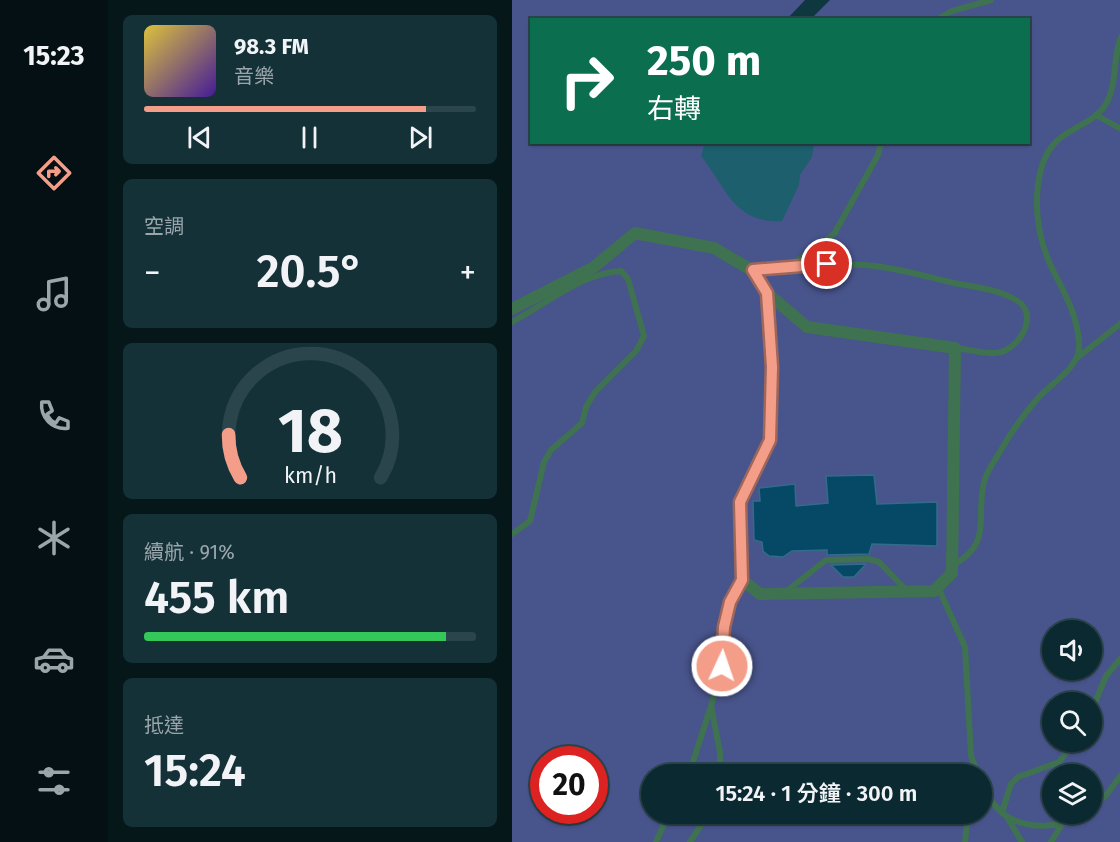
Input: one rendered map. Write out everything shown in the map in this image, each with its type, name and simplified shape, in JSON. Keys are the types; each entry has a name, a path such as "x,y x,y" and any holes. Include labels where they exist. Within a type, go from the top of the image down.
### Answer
{"street":[{"path":"512,309 594,267 635,233 714,248 753,270 767,293 807,327 955,348 953,573 934,591 760,594 742,580 740,502 770,440 772,367 767,293"}],"lane":[{"path":"940,18 952,11 991,0"},
{"path":"1076,359 1080,344 1075,322 1065,289 1048,258 1037,214 1039,182 1042,166 1057,138 1096,115 1104,106 1119,54 1121,37"},
{"path":"1096,115 1121,129"},
{"path":"787,268 834,234 878,155 881,144"},
{"path":"753,270 827,264 874,266 991,290 1014,299 1023,307 1027,322 1018,343 1012,348 994,354 955,348"},
{"path":"512,322 558,294 610,271 622,271 628,279 644,336 636,351 595,392 586,407 582,423 551,450 544,462 530,521 512,534"},
{"path":"953,565 966,558 979,537 982,525 983,488 988,470 1038,398 1076,359 1121,323"},
{"path":"784,593 823,560 868,559 879,562 907,592"},
{"path":"692,764 722,666 724,627 730,602 742,580"},
{"path":"938,587 956,621 965,647 971,756 974,764"},
{"path":"1099,692 1106,676 1121,658"},
{"path":"711,706 720,752 720,764"},
{"path":"1004,814 1012,784 1018,777 1059,762 1067,752"},
{"path":"1102,799 1121,775"},
{"path":"992,798 1022,842"},
{"path":"1004,814 1024,824 1042,824"},
{"path":"656,842 663,824"},
{"path":"690,842 700,824"},
{"path":"965,842 967,824"},
{"path":"1051,842 1062,824"}],"shaded area":[{"path":"512,0 805,0 788,18 530,18 530,144 1030,144 1030,18 812,18 830,0 1120,0 1120,842 512,842"},
{"path":"705,144 814,144 812,157 800,175 799,185 782,221 766,220 742,210 725,191 701,156"}],"building":[{"path":"874,475 877,504 937,502 937,546 872,544 869,554 827,555 827,550 792,551 783,557 769,556 763,551 762,542 754,540 753,501 760,501 759,488 795,484 796,506 828,503 826,476"},
{"path":"866,564 854,577 843,577 831,565"}],"route":[{"path":"722,666 724,627 730,602 742,580 740,502 770,440 772,367 767,293 753,270 827,264"}]}
